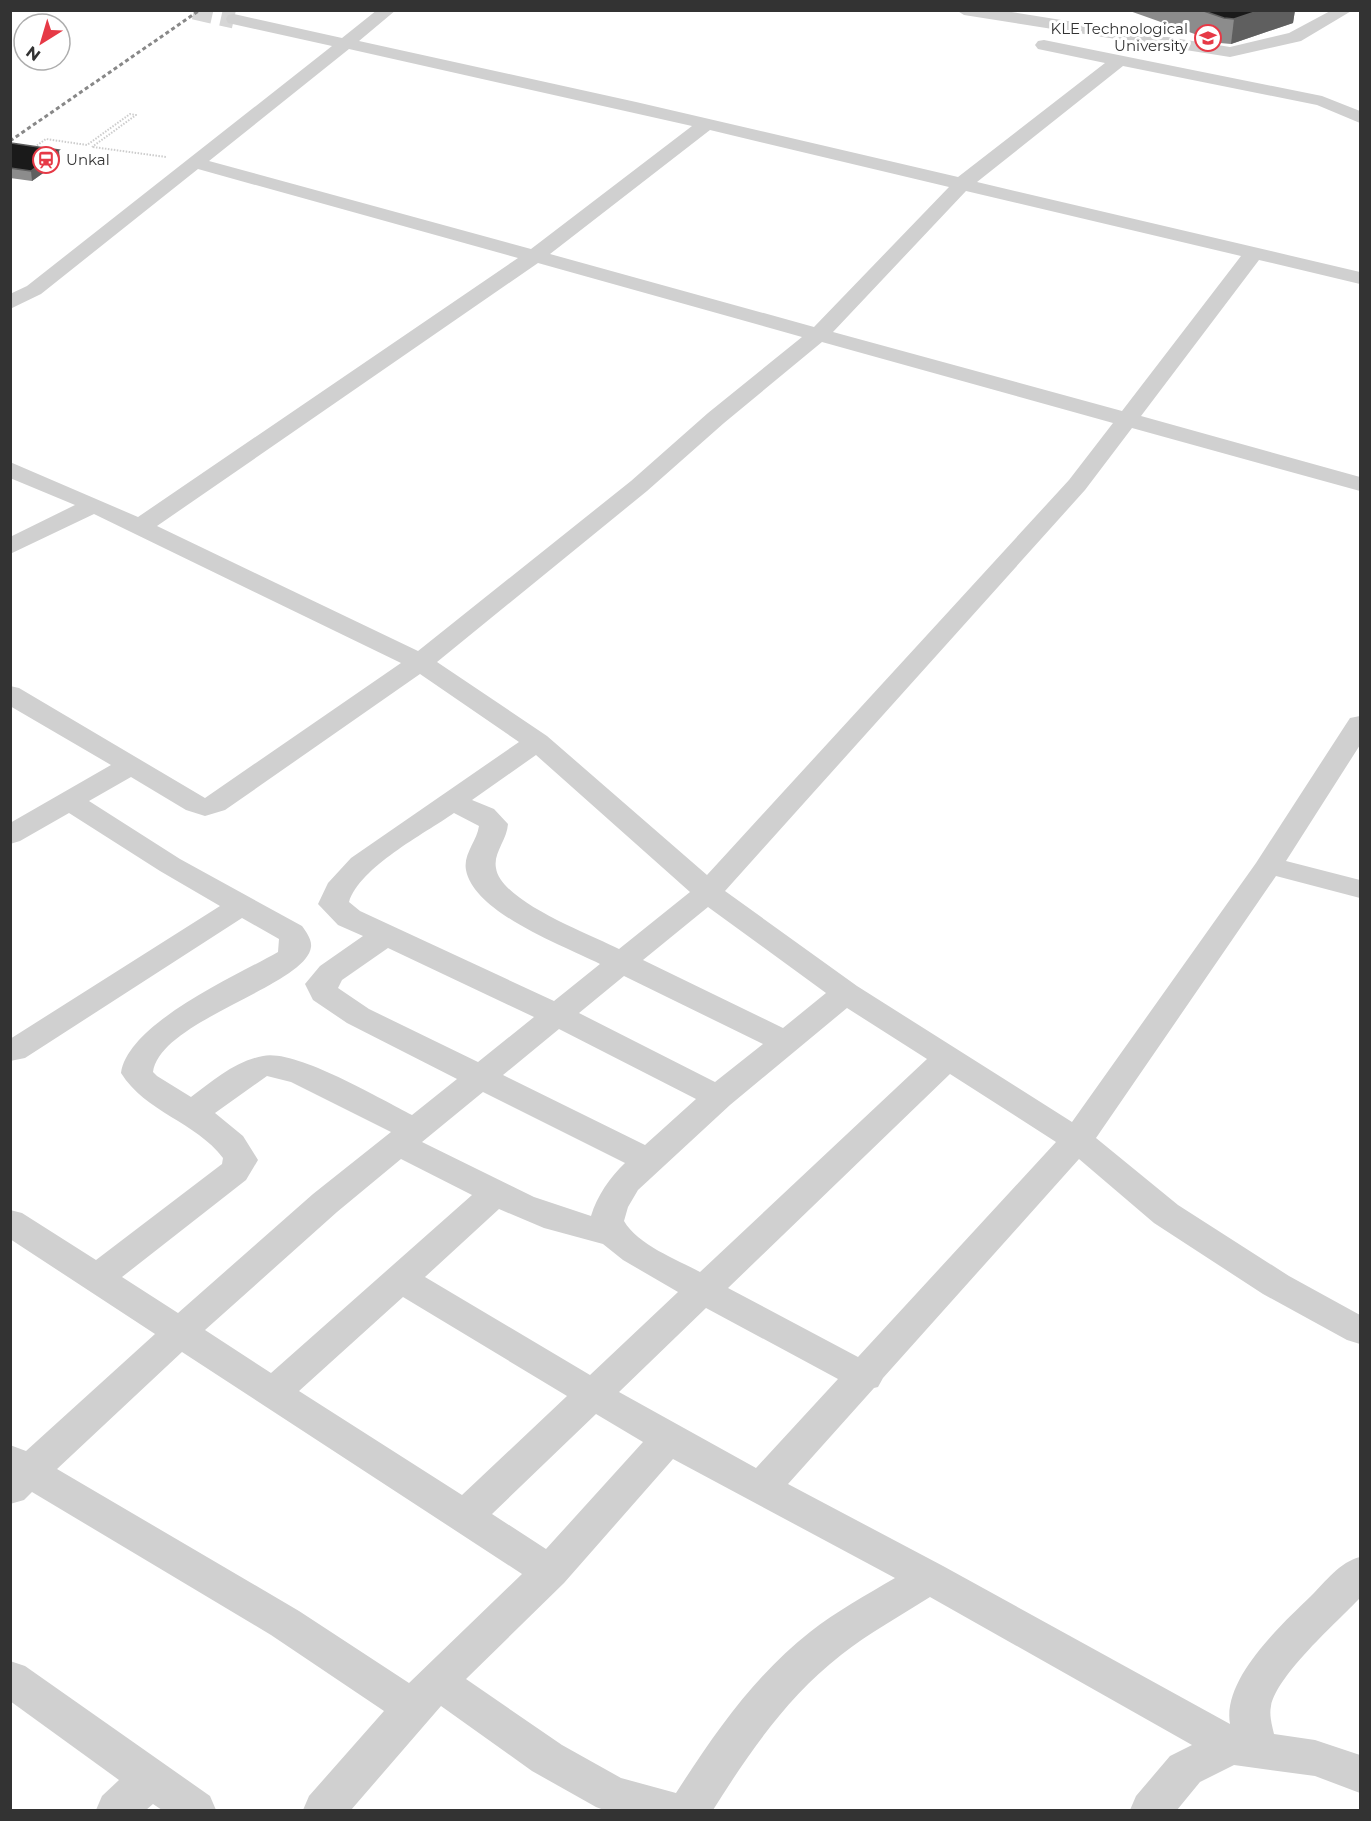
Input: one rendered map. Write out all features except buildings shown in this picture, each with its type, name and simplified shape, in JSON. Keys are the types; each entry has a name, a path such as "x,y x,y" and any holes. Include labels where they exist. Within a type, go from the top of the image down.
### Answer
{"street":[{"path":"10,303 34,290 388,10"},
{"path":"964,10 1230,52 1294,37 1346,10"},
{"path":"234,19 346,42 706,124 1360,278"},
{"path":"1044,45 1322,100 1360,117"},
{"path":"10,694 200,806 210,806 420,662 639,486 716,418 819,334 962,184 1122,59"},
{"path":"139,527 535,256 706,124"},
{"path":"197,163 1360,484"},
{"path":"670,1810 611,1794 548,1758 258,1606 17,1473 326,1203 708,892 1077,485 1255,252"},
{"path":"10,469 94,505 420,662 537,742 708,892 846,993 1077,1140 1166,1214 1276,1285 1360,1331"},
{"path":"10,547 94,505"},
{"path":"761,1488 865,1377 1077,1140 1269,865 1360,724"},
{"path":"537,742 361,864 338,889 333,904 349,918 557,1015 718,1097"},
{"path":"10,835 130,766"},
{"path":"69,801 170,864 291,933 297,942 296,950 290,959 170,1029 149,1045 136,1060 136,1071 142,1081 192,1113 235,1147 241,1160 234,1172 97,1278"},
{"path":"451,801 483,815 494,824 493,837 481,860 483,875 489,886 535,920 786,1042"},
{"path":"1269,865 1360,889"},
{"path":"14,1051 242,905"},
{"path":"386,935 331,973 321,984 324,993 358,1016 649,1161"},
{"path":"846,993 718,1097 626,1182 611,1206 607,1221 615,1235 635,1251 704,1291 865,1377"},
{"path":"464,1517 948,1057"},
{"path":"192,1113 252,1072 265,1066 283,1068 312,1078 496,1193 556,1219 615,1235"},
{"path":"273,1392 496,1193"},
{"path":"10,1222 550,1572"},
{"path":"401,1279 668,1439 1245,1748 1315,1758 1360,1774"},
{"path":"324,1810 425,1694 550,1572 668,1439"},
{"path":"1245,1748 1250,1726 1250,1706 1260,1682 1294,1641 1360,1573"},
{"path":"689,1810 736,1736 775,1692 825,1644 929,1577"},
{"path":"10,1678 195,1810"},
{"path":"1151,1810 1185,1769 1245,1748"},
{"path":"117,1810 150,1779"}],"path":[{"path":"26,153 46,139 87,145 130,114 136,115 92,147 197,163"}],"tunnel":[{"path":"194,10 234,19"}],"railway":[{"path":"10,141 200,10"}],"place":[{"name":"KLE Technological University","path":"1208,38"},
{"name":"Unkal","path":"46,160"}]}
